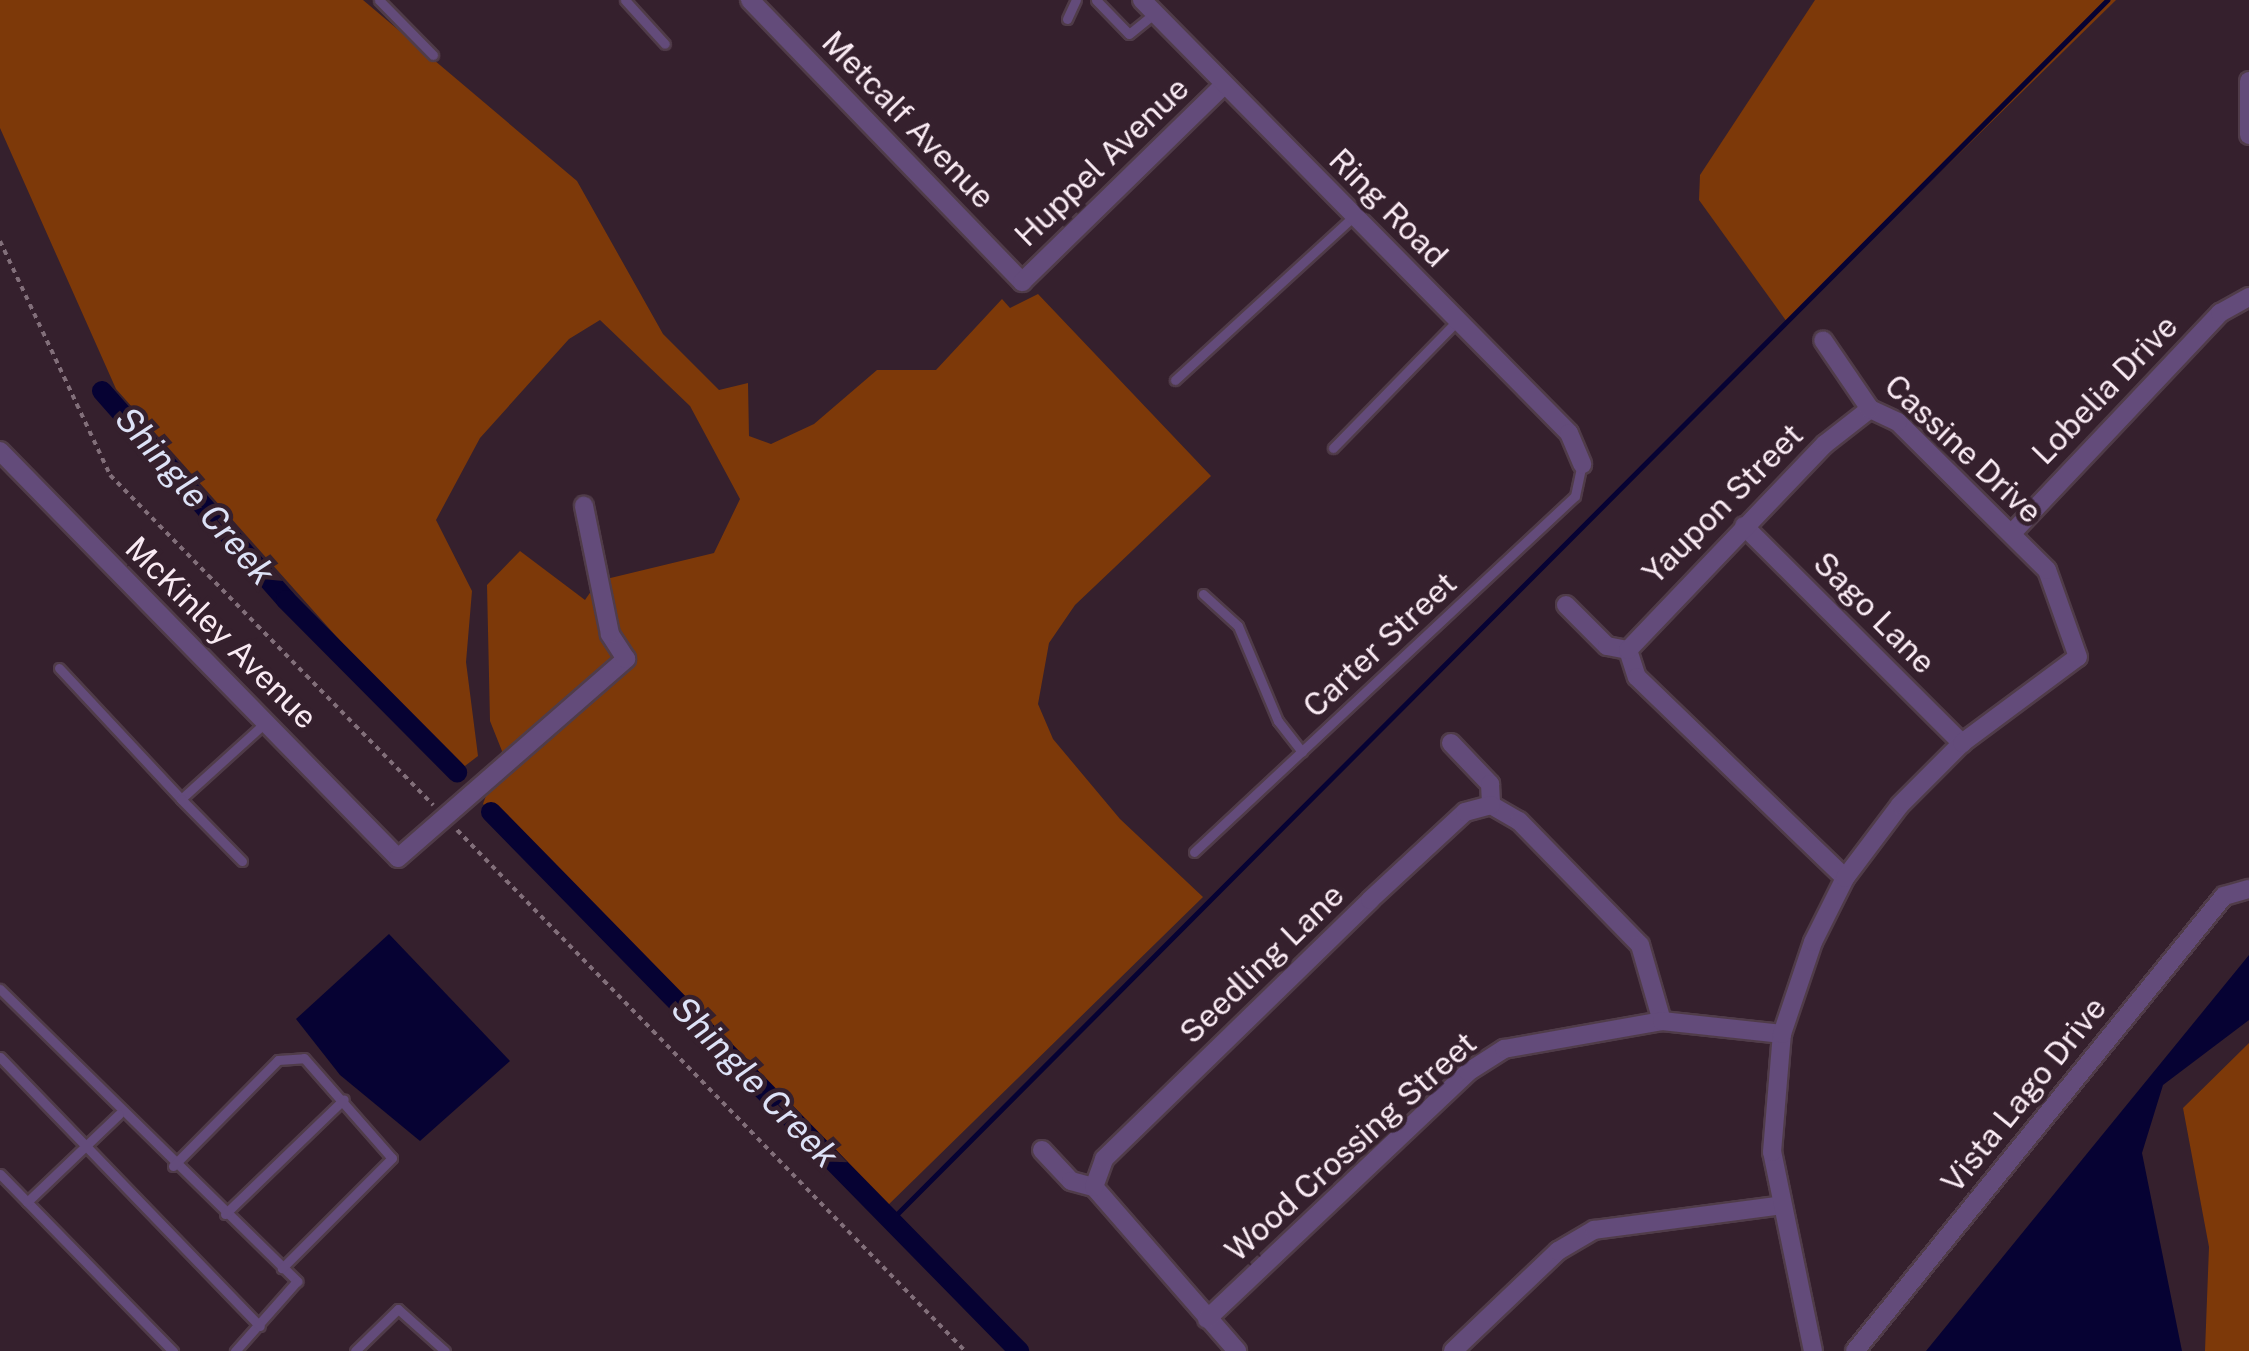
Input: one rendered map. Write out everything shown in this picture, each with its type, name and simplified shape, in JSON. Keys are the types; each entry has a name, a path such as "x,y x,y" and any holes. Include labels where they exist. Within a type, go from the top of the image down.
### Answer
{"street":[{"name":"Metcalf Avenue","path":"750,0 1022,282"},
{"name":"Ring Road","path":"1148,7 1568,432 1582,464"},
{"path":"2249,81 2249,134"},
{"name":"Huppel Avenue","path":"1022,282 1224,84"},
{"name":"Lobelia Drive","path":"2012,534 2220,314 2249,297"},
{"name":"Cassine Drive","path":"1823,340 1870,409 1898,422 2012,534 2061,594 2078,657 1962,743"},
{"name":"Yaupon Street","path":"1628,650 1744,526 1870,409"},
{"name":"McKinley Avenue","path":"0,451 398,858 626,659 610,634 584,506"},
{"name":"Sago Lane","path":"1744,526 1962,743"},
{"path":"1566,605 1607,646 1628,650 1637,677 1844,878"},
{"path":"1451,743 1490,784 1491,805 1519,821 1640,945 1662,1020"},
{"path":"1813,1351 1777,1206 1772,1152 1782,1034 1844,878 1962,743"},
{"name":"Seedling Lane","path":"1094,1187 1104,1159 1370,900 1465,812 1491,805"},
{"name":"Vista Lago Drive","path":"1854,1351 2224,896 2249,889"},
{"name":"Wood Crossing Street","path":"1207,1319 1468,1072 1504,1049 1560,1034 1662,1020 1782,1034"},
{"path":"1042,1150 1071,1180 1094,1187 1237,1351"},
{"path":"1452,1351 1558,1252 1594,1230 1777,1206"}],"lane":[{"path":"379,0 433,55"},
{"path":"624,0 665,44"},
{"path":"1067,18 1076,0"},
{"path":"1096,0 1129,34 1148,7"},
{"path":"1176,380 1354,216"},
{"path":"1333,448 1456,320"},
{"name":"Carter Street","path":"1194,852 1576,496 1582,464"},
{"path":"1203,594 1238,626 1278,721 1302,752"},
{"path":"58,668 242,861"},
{"path":"181,799 266,722"},
{"path":"0,989 119,1114 297,1281 235,1351"},
{"path":"174,1166 292,1052 344,1099 392,1158 282,1268"},
{"path":"0,1058 260,1326"},
{"path":"225,1214 344,1099"},
{"path":"27,1202 119,1114"},
{"path":"0,1174 173,1351"},
{"path":"359,1350 398,1309 444,1351"}],"shaded area":[{"path":"0,0 363,0 577,181 663,334 719,390 748,383 749,436 771,444 814,424 877,370 936,370 1002,299 1010,308 1038,294 1211,476 1075,605 1049,643 1038,704 1053,739 1120,819 1203,897 882,1211 483,804 502,751 490,721 487,585 520,551 585,600 598,581 714,553 740,499 690,406 600,320 569,339 480,438 436,520 472,591 466,662 478,756 457,772 116,389 0,128"},
{"path":"1815,0 2116,0 1787,322 1699,200 1700,175"},
{"path":"389,934 510,1061 420,1141 340,1075 296,1019"},
{"path":"2249,955 2249,1020 2163,1085 2142,1153 2182,1351 1926,1351"},
{"path":"2249,1043 2249,1351 2205,1351 2209,1247 2183,1108"}],"waterway":[{"path":"891,1220 2107,0"},
{"name":"Shingle Creek","path":"102,391 286,600 457,772"},
{"name":"Shingle Creek","path":"491,812 1019,1351"}]}
